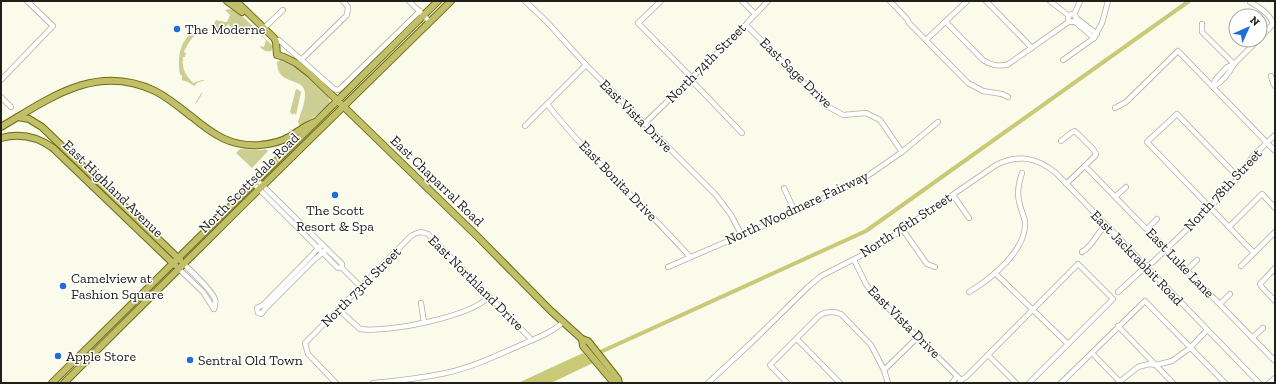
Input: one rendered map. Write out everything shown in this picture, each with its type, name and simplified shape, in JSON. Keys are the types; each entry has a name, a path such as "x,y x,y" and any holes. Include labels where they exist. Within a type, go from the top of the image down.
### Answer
{"main road":[{"name":"East Chaparral Road","path":"224,1 228,1 243,10 264,28 276,43 276,55 290,59 304,68 582,339 583,346 589,347 614,383"},
{"name":"East Chaparral Road","path":"236,1 276,43"},
{"name":"North Scottsdale Road","path":"52,383 338,101 422,13 438,1"},
{"name":"North Scottsdale Road","path":"64,383 261,187 452,1"},
{"path":"1,127 68,89 88,83 103,81 122,82 144,87 162,95 179,106 214,134 226,140 240,143 260,145 283,140 309,123 317,121"},
{"name":"East Highland Avenue","path":"18,117 25,117 38,124 178,258 182,266"},
{"name":"East Highland Avenue","path":"1,138 25,136 50,145 173,263 182,266"},
{"path":"103,195 108,190"},
{"name":"East Chaparral Road","path":"600,361 618,379 619,383"}],"street":[{"path":"1,80 53,26 26,1"},
{"path":"301,60 345,18 348,7 343,1"},
{"path":"409,1 430,22"},
{"name":"East Vista Drive","path":"525,1 547,22 586,65 644,124 716,195 731,215 741,234"},
{"path":"661,1 638,23 692,78 693,82 742,133"},
{"path":"742,1 755,14"},
{"name":"North 74th Street","path":"644,124 746,25 768,1"},
{"path":"890,1 964,80 983,91 1002,94 1008,97"},
{"path":"926,40 967,1"},
{"path":"986,1 1032,48"},
{"path":"1050,1 1095,36"},
{"path":"946,22 983,60 989,64 998,66 1007,65 1073,18 1080,1"},
{"path":"1063,60 1088,43 1095,36 1102,23 1108,1"},
{"path":"1250,2 1260,8"},
{"path":"264,28 282,10"},
{"path":"276,43 279,40 334,89 338,90 422,13"},
{"path":"1268,15 1273,20 1273,24 1268,29"},
{"path":"1202,24 1202,32 1234,64"},
{"name":"East Sage Drive","path":"746,25 827,106 844,115 866,113 880,120 902,152"},
{"path":"1213,87 1215,80 1227,67 1234,64 1250,48"},
{"path":"1115,108 1126,102 1178,51 1275,151"},
{"path":"525,126 586,65"},
{"path":"1271,76 1275,86"},
{"path":"1,97 11,107"},
{"name":"East Bonita Drive","path":"547,104 584,146 665,228 690,257"},
{"path":"1238,177 1177,114 1147,142 1254,253"},
{"name":"North Woodmere Fairway","path":"668,267 741,234 795,212 863,179 902,152 938,122"},
{"path":"1061,141 1075,131 1096,154 1066,184"},
{"name":"North 78th Street","path":"1118,292 1166,250 1234,183 1249,161 1275,135"},
{"name":"East Jackrabbit Road","path":"1004,161 1019,158 1036,160 1050,169 1259,383"},
{"name":"North 76th Street","path":"708,383 821,276 865,254 1004,161"},
{"name":"East Luke Lane","path":"1085,166 1275,362"},
{"path":"969,292 995,273 1017,249 1025,231 1024,216 1018,196 1022,173"},
{"path":"255,182 325,251 342,264 342,268 361,287"},
{"path":"1115,197 1126,187"},
{"path":"784,188 795,212"},
{"path":"1229,227 1262,194 1275,208"},
{"path":"953,195 969,218"},
{"path":"1147,229 1157,219"},
{"path":"1082,252 1090,246 1098,233 1106,226"},
{"path":"903,230 927,264 935,267"},
{"name":"North 73rd Street","path":"336,383 308,354 306,343 411,236 417,232"},
{"name":"East Northland Drive","path":"417,232 428,234 531,340"},
{"path":"1241,266 1275,232"},
{"path":"320,246 288,282 263,312 261,314 258,313 257,308 263,305 288,282 325,251"},
{"name":"East Vista Drive","path":"854,260 866,284 959,380"},
{"path":"1187,270 1198,260"},
{"path":"952,383 966,377 1078,264 1113,299 1029,383"},
{"path":"182,266 206,287 214,297 214,309 203,292 182,266"},
{"path":"1275,268 1260,284 1275,301"},
{"path":"995,273 1068,344"},
{"path":"1220,304 1230,294"},
{"path":"338,309 360,329 398,327 462,312 481,304 489,297"},
{"path":"1065,382 1092,352 1145,301 1225,383"},
{"path":"421,302 424,322"},
{"path":"787,383 770,365 820,315 829,312 840,314 868,342 884,370 888,383"},
{"path":"373,383 447,373 487,359 531,340 558,327 563,322"},
{"path":"1118,326 1173,383"},
{"path":"1252,338 1263,328"},
{"path":"1092,352 1119,382 1138,367 1148,364 1156,365 1172,361 1190,348 1207,330"},
{"path":"884,370 918,337"},
{"path":"797,339 840,383"},
{"path":"988,355 1016,383"},
{"path":"1269,383 1275,378"}],"green space":[{"path":"229,9 237,11 272,45 273,47 271,51 262,49 260,46 264,47 266,40 259,34 232,28 228,24 226,27 220,26 219,29 212,27 216,20 227,22 230,15 225,10"},
{"path":"200,29 203,31 197,33 192,39 184,52 186,53 185,57 183,57 185,72 193,83 205,80 194,86 182,80 179,61 181,47 184,41 193,32"},
{"path":"282,59 302,71 329,98 330,103 300,127 298,122 304,102 304,89 301,85 286,79 278,70 277,62"},
{"path":"296,89 301,92 296,115 294,113 293,115 290,112"},
{"path":"240,149 265,149 268,151 252,168 236,153"}],"shaded area":[{"path":"583,353 593,363 551,383 518,383"}],"waterway":[{"path":"596,354 866,231 1189,1"},
{"path":"196,103 202,93"}],"place":[{"name":"The Moderne","path":"177,29"},
{"name":"The Scott Resort & Spa","path":"335,195"},
{"name":"Camelview at Fashion Square","path":"63,286"},
{"name":"Apple Store","path":"58,356"},
{"name":"Sentral Old Town","path":"190,360"}]}
